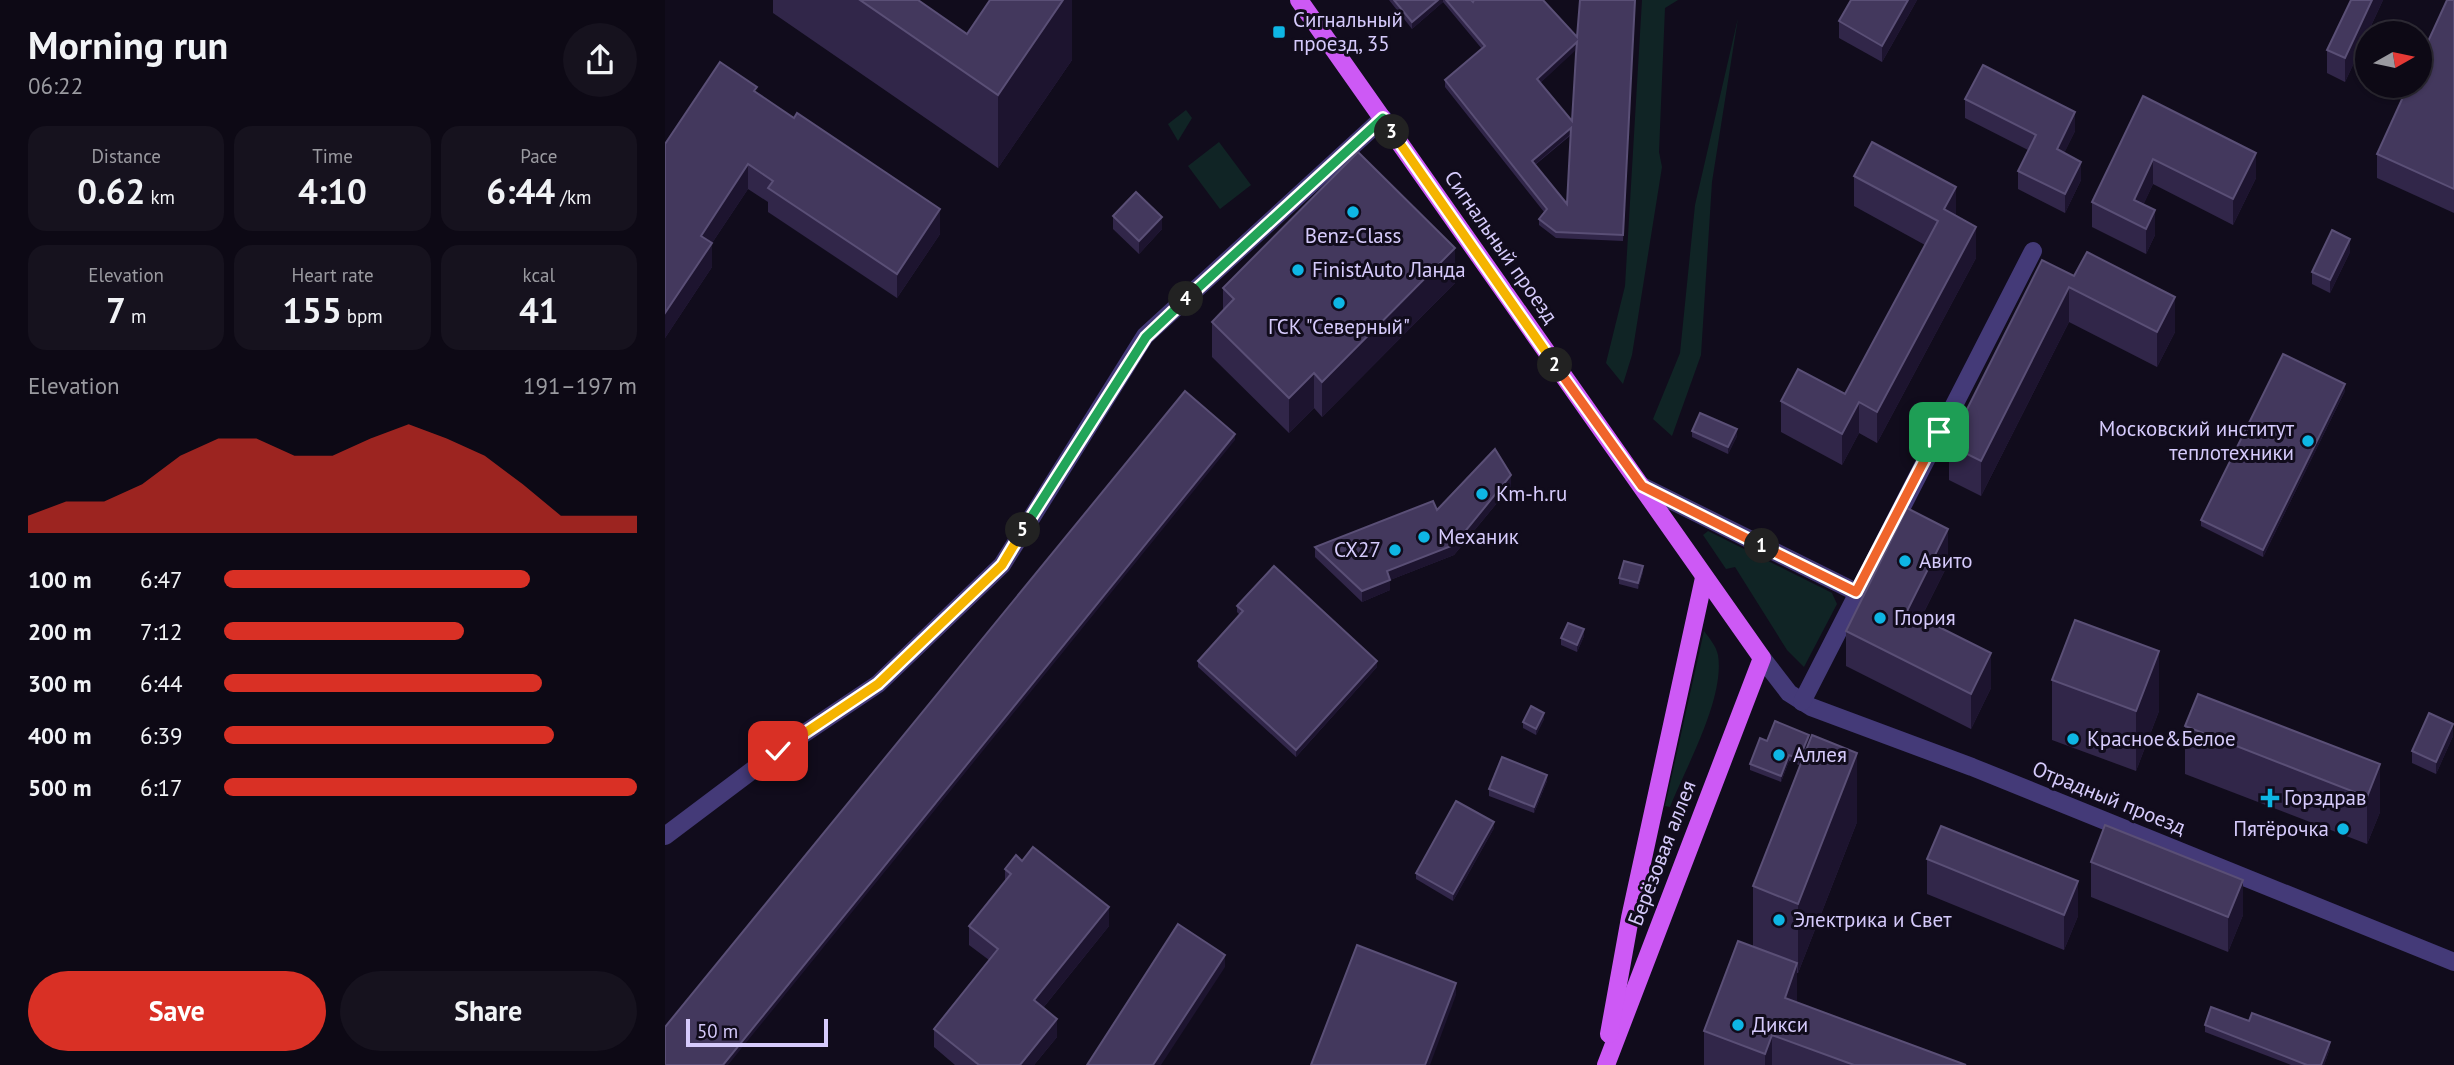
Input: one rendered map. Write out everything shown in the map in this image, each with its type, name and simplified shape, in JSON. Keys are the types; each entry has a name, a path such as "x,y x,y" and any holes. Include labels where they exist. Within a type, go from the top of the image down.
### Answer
{"main road":[{"name":"Сигнальный проезд","path":"1299,0 1762,658"},
{"path":"1604,1065 1630,918 1704,578"},
{"name":"Берёзовая аллея","path":"1604,1065 1762,658"}],"street":[{"path":"665,836 778,751 878,684 1002,565 1146,337 1383,118"},
{"path":"1802,702 2033,251"},
{"path":"1642,486 1856,592"},
{"name":"Отрадный проезд","path":"1762,658 1789,693 1802,702 2454,962"}],"green space":[{"path":"1642,0 1678,0 1665,8 1659,152 1662,167 1632,355 1623,384 1606,363 1625,286"},
{"path":"1738,18 1712,182 1701,355 1672,436 1653,419 1680,353 1695,205"},
{"path":"1186,110 1192,118 1178,141 1168,124"},
{"path":"1219,142 1251,185 1220,209 1188,166"},
{"path":"1708,531 1832,593 1837,604 1804,667 1787,650 1735,567 1726,569 1703,535"},
{"path":"1704,631 1718,655 1716,691 1694,753 1670,807 1665,806"}],"building":[{"path":"860,0 918,0 967,34 990,0 1063,0 998,95"},
{"path":"1394,0 1438,0 1412,22"},
{"path":"1446,0 1543,0 1577,37 1580,0 1635,0 1623,235 1556,232 1539,219 1547,209 1445,80 1485,46","holes":["1577,42 1576,54 1572,121 1537,79","1571,128 1567,204 1532,161"]},
{"path":"1851,0 1908,0 1882,46 1839,21"},
{"path":"2351,0 2372,0 2362,21 2355,21 2355,37 2345,58 2327,50"},
{"path":"2447,0 2454,0 2454,189 2377,154 2403,98 2433,98 2433,31"},
{"path":"720,62 757,87 754,91 794,118 797,113 940,209 897,274 768,188 773,181 748,164 701,236 712,243 665,313 665,144"},
{"path":"1983,65 2075,112 2057,149 2081,162 2065,194 2018,171 2036,135 1965,99"},
{"path":"2143,96 2256,153 2233,199 2153,159 2134,200 2155,210 2146,229 2092,202"},
{"path":"1872,142 1956,187 1944,209 1976,227 1877,412 1859,402 1842,434 1781,401 1798,369 1845,394 1938,221 1854,176"},
{"name":"ГСК \"Северный\"","path":"1358,152 1455,248 1322,382 1314,373 1289,398 1212,322 1234,299 1223,288"},
{"path":"1136,192 1162,217 1139,241 1113,216"},
{"path":"2332,230 2350,239 2330,280 2312,272"},
{"path":"2087,252 2175,297 2157,332 2069,287 1981,461 1949,445 2042,260 2074,276"},
{"path":"2283,354 2345,384 2263,550 2201,520"},
{"path":"1185,391 1235,434 723,1065 665,1065 665,1027"},
{"path":"1700,413 1737,429 1728,447 1692,431"},
{"path":"1495,449 1511,475 1454,545 1387,571 1390,580 1362,591 1315,547 1433,501 1437,510"},
{"path":"1907,508 1948,529 1907,611 1991,653 1971,694 1846,631"},
{"path":"1624,561 1643,566 1638,583 1619,578"},
{"path":"1274,566 1377,661 1296,750 1198,661 1243,611 1237,606"},
{"path":"2075,620 2159,651 2136,711 2052,680"},
{"path":"1568,623 1584,629 1577,645 1561,638"},
{"path":"2198,694 2380,764 2367,797 2185,726"},
{"path":"1531,706 1544,713 1536,729 1523,722"},
{"path":"2429,713 2453,724 2436,762 2412,751"},
{"path":"1775,721 1809,735 1799,759 1789,755 1781,776 1750,764 1760,738 1767,741"},
{"path":"1812,735 1857,753 1798,904 1753,886"},
{"path":"1502,757 1547,775 1534,807 1489,789"},
{"path":"1456,801 1494,822 1453,894 1416,873"},
{"path":"2105,825 2243,880 2228,917 2091,862"},
{"path":"1941,826 2078,881 2064,915 1927,859"},
{"path":"1033,847 1109,907 1034,1000 1057,1019 1020,1065 979,1065 934,1029 998,949 969,926 1011,874 1005,869 1016,855 1022,861"},
{"path":"1178,924 1225,955 1153,1065 1087,1065"},
{"path":"1738,941 1797,963 1785,998 1966,1065 1854,1065 1772,1035 1765,1054 1704,1031"},
{"path":"1357,945 1456,983 1425,1065 1311,1065"},
{"path":"2211,1007 2249,1021 2252,1013 2330,1042 2321,1065 2307,1065 2205,1025"}],"place":[{"name":"Сигнальный проезд, 35","path":"1279,32"},
{"name":"Benz-Class","path":"1353,212"},
{"name":"FinistAuto Ланда","path":"1298,270"},
{"name":"ГСК \"Северный\"","path":"1339,303"},
{"name":"Московский институт теплотехники","path":"2308,441"},
{"name":"Km-h.ru","path":"1482,494"},
{"name":"Механик","path":"1424,537"},
{"name":"CX27","path":"1395,550"},
{"name":"Авито","path":"1905,561"},
{"name":"Глория","path":"1880,618"},
{"name":"Красное&Белое","path":"2073,739"},
{"name":"Аллея","path":"1779,755"},
{"name":"Горздрав","path":"2270,798"},
{"name":"Пятёрочка","path":"2343,829"},
{"name":"Электрика и Свет","path":"1779,920"},
{"name":"Дикси","path":"1738,1025"}],"route":[{"path":"778,751 878,684 1002,565 1105,397 1146,337 1383,118 1642,486 1856,592 1939,432"}]}
